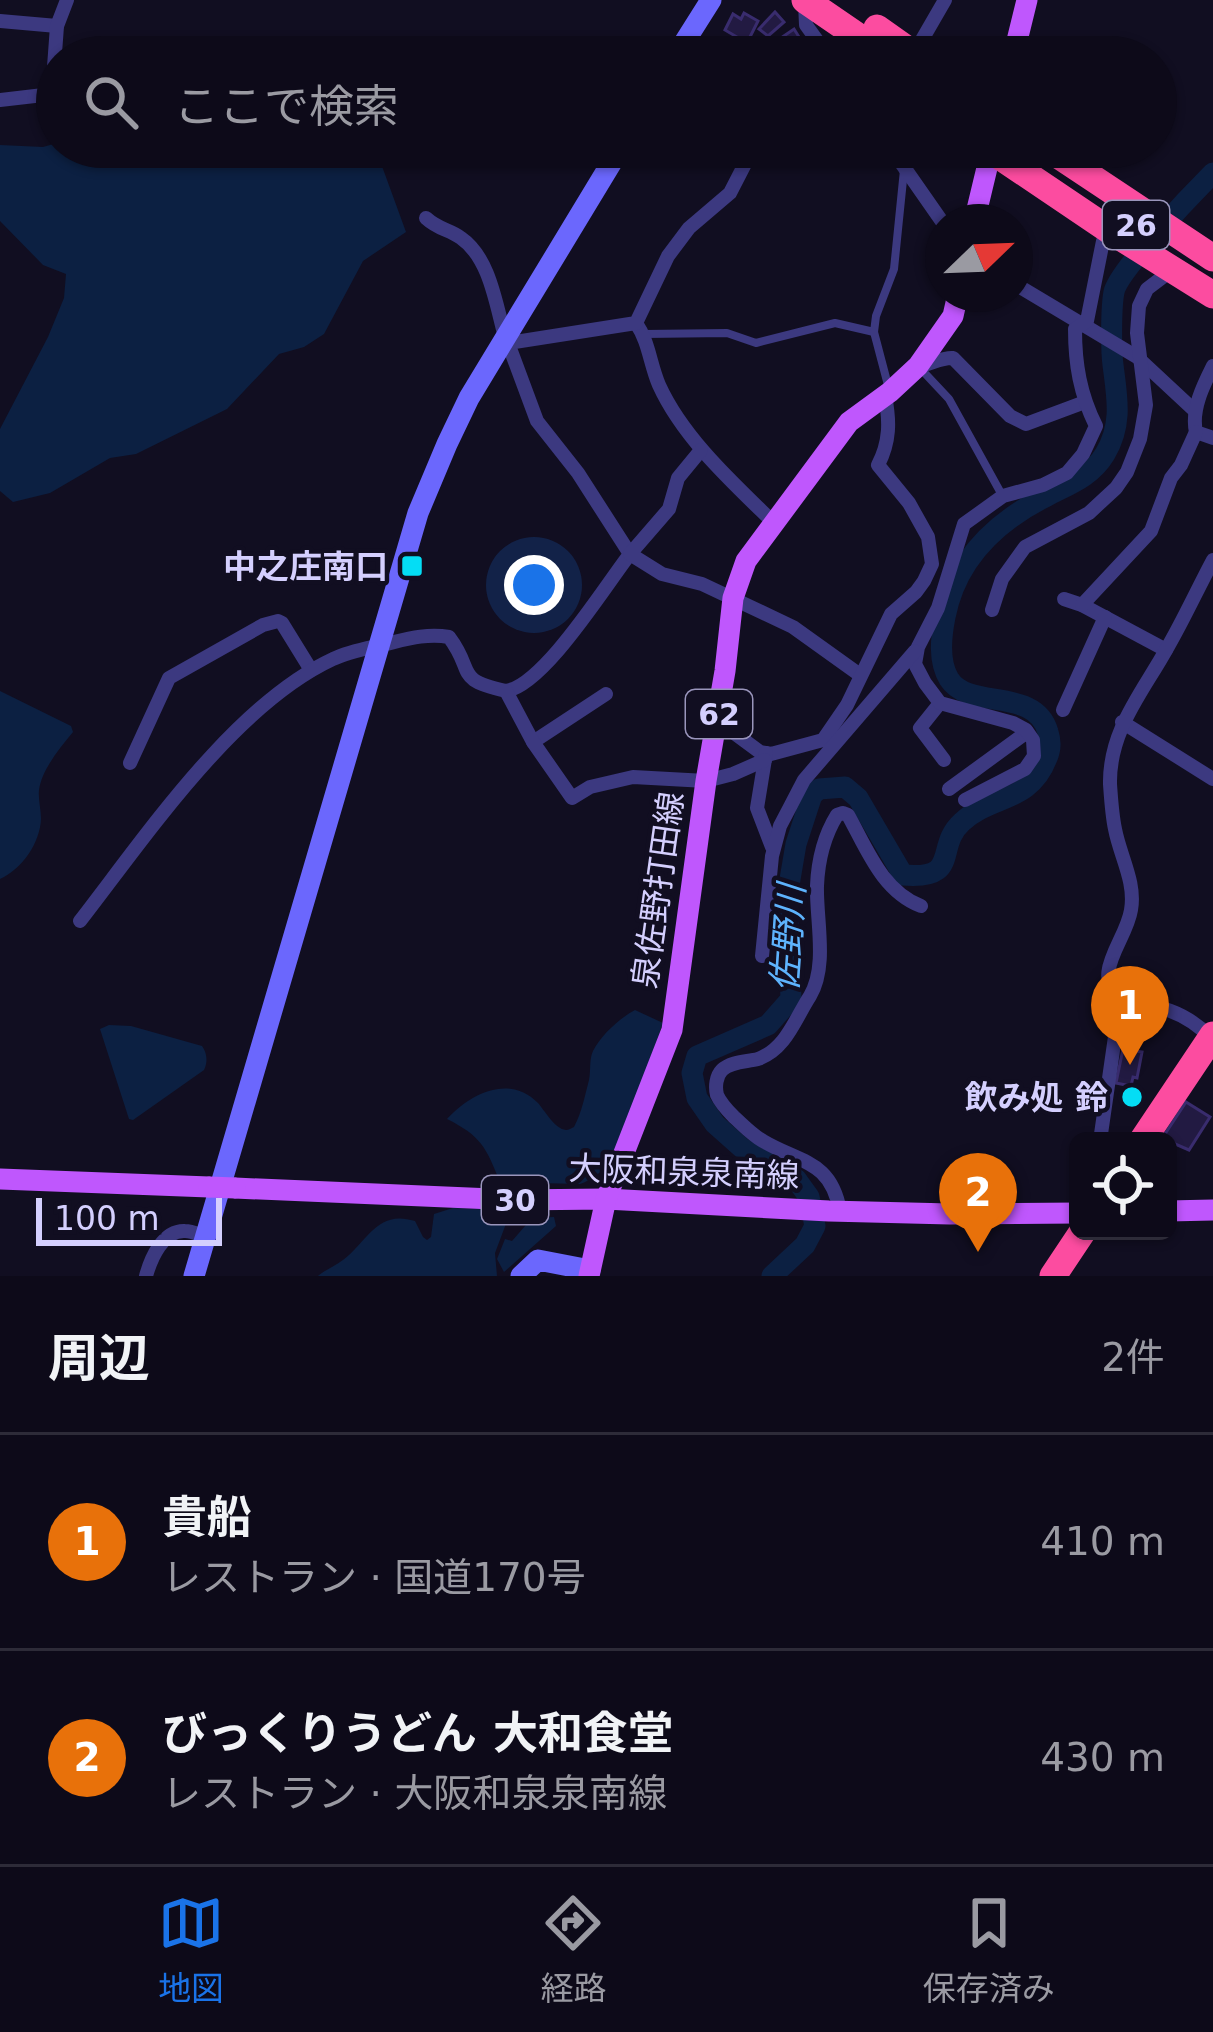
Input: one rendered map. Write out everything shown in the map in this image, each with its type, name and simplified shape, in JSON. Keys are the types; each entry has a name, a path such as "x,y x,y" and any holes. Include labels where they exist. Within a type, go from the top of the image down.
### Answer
{"highway":[{"path":"805,0 891,36"},
{"name":"26","path":"1024,168 1115,234 1213,295"},
{"name":"26","path":"1074,168 1213,276"},
{"name":"26","path":"1076,168 1213,258"},
{"name":"26","path":"1082,168 1152,202 1202,235"},
{"path":"1148,1132 1210,1044"},
{"path":"1053,1276 1077,1240"}],"main road":[{"path":"1018,36 1027,0"},
{"path":"980,204 991,168"},
{"name":"泉佐野打田線","path":"590,1273 606,1199 672,1030 733,598 746,561 849,422 918,366 954,312"},
{"name":"大阪和泉泉南線","path":"0,1179 835,1211 1069,1213"},
{"path":"1177,1211 1213,1210"}],"street":[{"path":"56,36 67,0"},
{"path":"692,36 711,0"},
{"path":"805,0 806,25 814,36"},
{"path":"932,36 945,0"},
{"path":"0,21 57,26"},
{"path":"0,100 36,96"},
{"path":"194,1276 418,513 454,429 608,168"},
{"path":"743,168 730,193 689,228 668,256 640,328 659,384 680,422 774,524"},
{"path":"904,168 930,204"},
{"path":"427,218 438,229 460,237 475,254 490,281 506,340 537,421 578,473 630,554 662,574 702,584 794,628 860,675"},
{"path":"1086,327 1103,241 1115,234"},
{"path":"992,610 1002,579 1025,547 1089,512 1126,472 1140,439 1146,405 1136,324 1142,297 1167,267"},
{"path":"1033,295 1139,359 1195,411"},
{"path":"928,540 964,524 1003,496 1043,485 1067,472 1083,454 1096,426 1084,402 1075,350 1075,329 1086,327"},
{"path":"506,340 640,328"},
{"path":"918,366 953,358 1010,416 1026,424 1084,402"},
{"path":"1082,605 1151,531 1171,478 1196,432 1195,411 1213,366"},
{"path":"763,956 773,851 780,826 891,614 916,592 932,564 928,540 909,503 878,465 888,441 887,394"},
{"path":"1196,432 1213,438"},
{"path":"80,921 230,737 311,670 339,656 435,634 449,637 460,651 468,677 480,685 515,690 546,665 669,508 678,478 701,449"},
{"path":"506,691 533,742 572,798 590,787 633,778 706,781 733,774 765,757 826,745 918,647 938,608 964,524"},
{"path":"1210,1044 1193,1020 1148,1004 1120,1002 1107,980 1107,966 1132,908 1132,887 1115,830 1110,780 1115,740 1213,560"},
{"path":"1064,599 1166,650"},
{"path":"1063,710 1105,617"},
{"path":"130,763 170,678 263,625 282,623 311,670"},
{"path":"918,647 915,664 940,703 1013,723 1033,740 1034,756 1025,770 965,800"},
{"path":"533,742 606,694"},
{"path":"940,703 920,728 944,760"},
{"path":"718,721 765,757"},
{"path":"1123,722 1213,779"},
{"path":"950,789 1027,732"},
{"path":"765,757 757,808 773,851"},
{"path":"976,769 991,787"},
{"path":"835,1211 835,1189 824,1173 749,1130 724,1107 716,1082 728,1066 760,1058 779,1044 814,989 819,959 817,885 827,832 837,815 848,815 892,889 921,906"},
{"path":"1101,1132 1120,1002"},
{"path":"146,1276 151,1260 169,1236 184,1230 206,1237"},
{"path":"520,1276 538,1260 590,1273"}],"lane":[{"path":"887,394 874,332 894,269 904,168"},
{"path":"640,328 727,333 756,343 835,323 874,332"},
{"path":"918,366 949,400 1003,496"}],"water":[{"path":"0,145 36,147 36,168 383,168 406,232 363,261 324,334 304,347 279,354 227,409 136,454 110,458 50,493 13,502 0,491 0,429 48,337 64,298 66,274 43,265 0,221"},
{"path":"0,691 71,726 73,732 41,782 40,828 33,846 16,869 0,879"},
{"path":"635,1010 663,1023 611,1167 580,1184 500,1182 481,1144 447,1119 467,1101 503,1088 527,1094 562,1129 574,1127 593,1051 611,1027"},
{"path":"131,1026 202,1046 204,1070 129,1119 100,1029"},
{"path":"453,1208 500,1210 507,1221 495,1253 497,1276 318,1276 343,1260 382,1223 402,1218 415,1221 427,1240 434,1214"},
{"path":"554,1217 556,1226 504,1272 497,1259 505,1239 512,1241 532,1218"}],"building":[{"path":"775,12 784,22 768,36 759,29"},
{"path":"744,13 758,21 750,36 725,30 733,14 741,19"},
{"path":"1123,1049 1142,1052 1131,1086 1116,1083"},
{"path":"1186,1102 1210,1117 1189,1150 1177,1145 1177,1132 1166,1132"}],"waterway":[{"name":"佐野川","path":"772,1276 805,1245 815,1226 809,1197 796,1179 742,1148 715,1124 697,1098 692,1073 697,1056 768,1025 791,999 787,897 796,844 812,795 819,789 845,787 858,798 903,875 921,875 940,867 962,822 1020,791 1039,773 1050,745 1041,718 1016,703 958,689 949,679 941,649 950,596 969,560 996,530 1087,474 1105,454 1117,410 1114,292 1142,250 1213,173"}],"place":[{"name":"中之庄南口","path":"412,566"},
{"name":"貴船","path":"1130,1065"},
{"name":"飲み処 鈴","path":"1132,1097"},
{"name":"びっくりうどん 大和食堂","path":"978,1252"}]}
